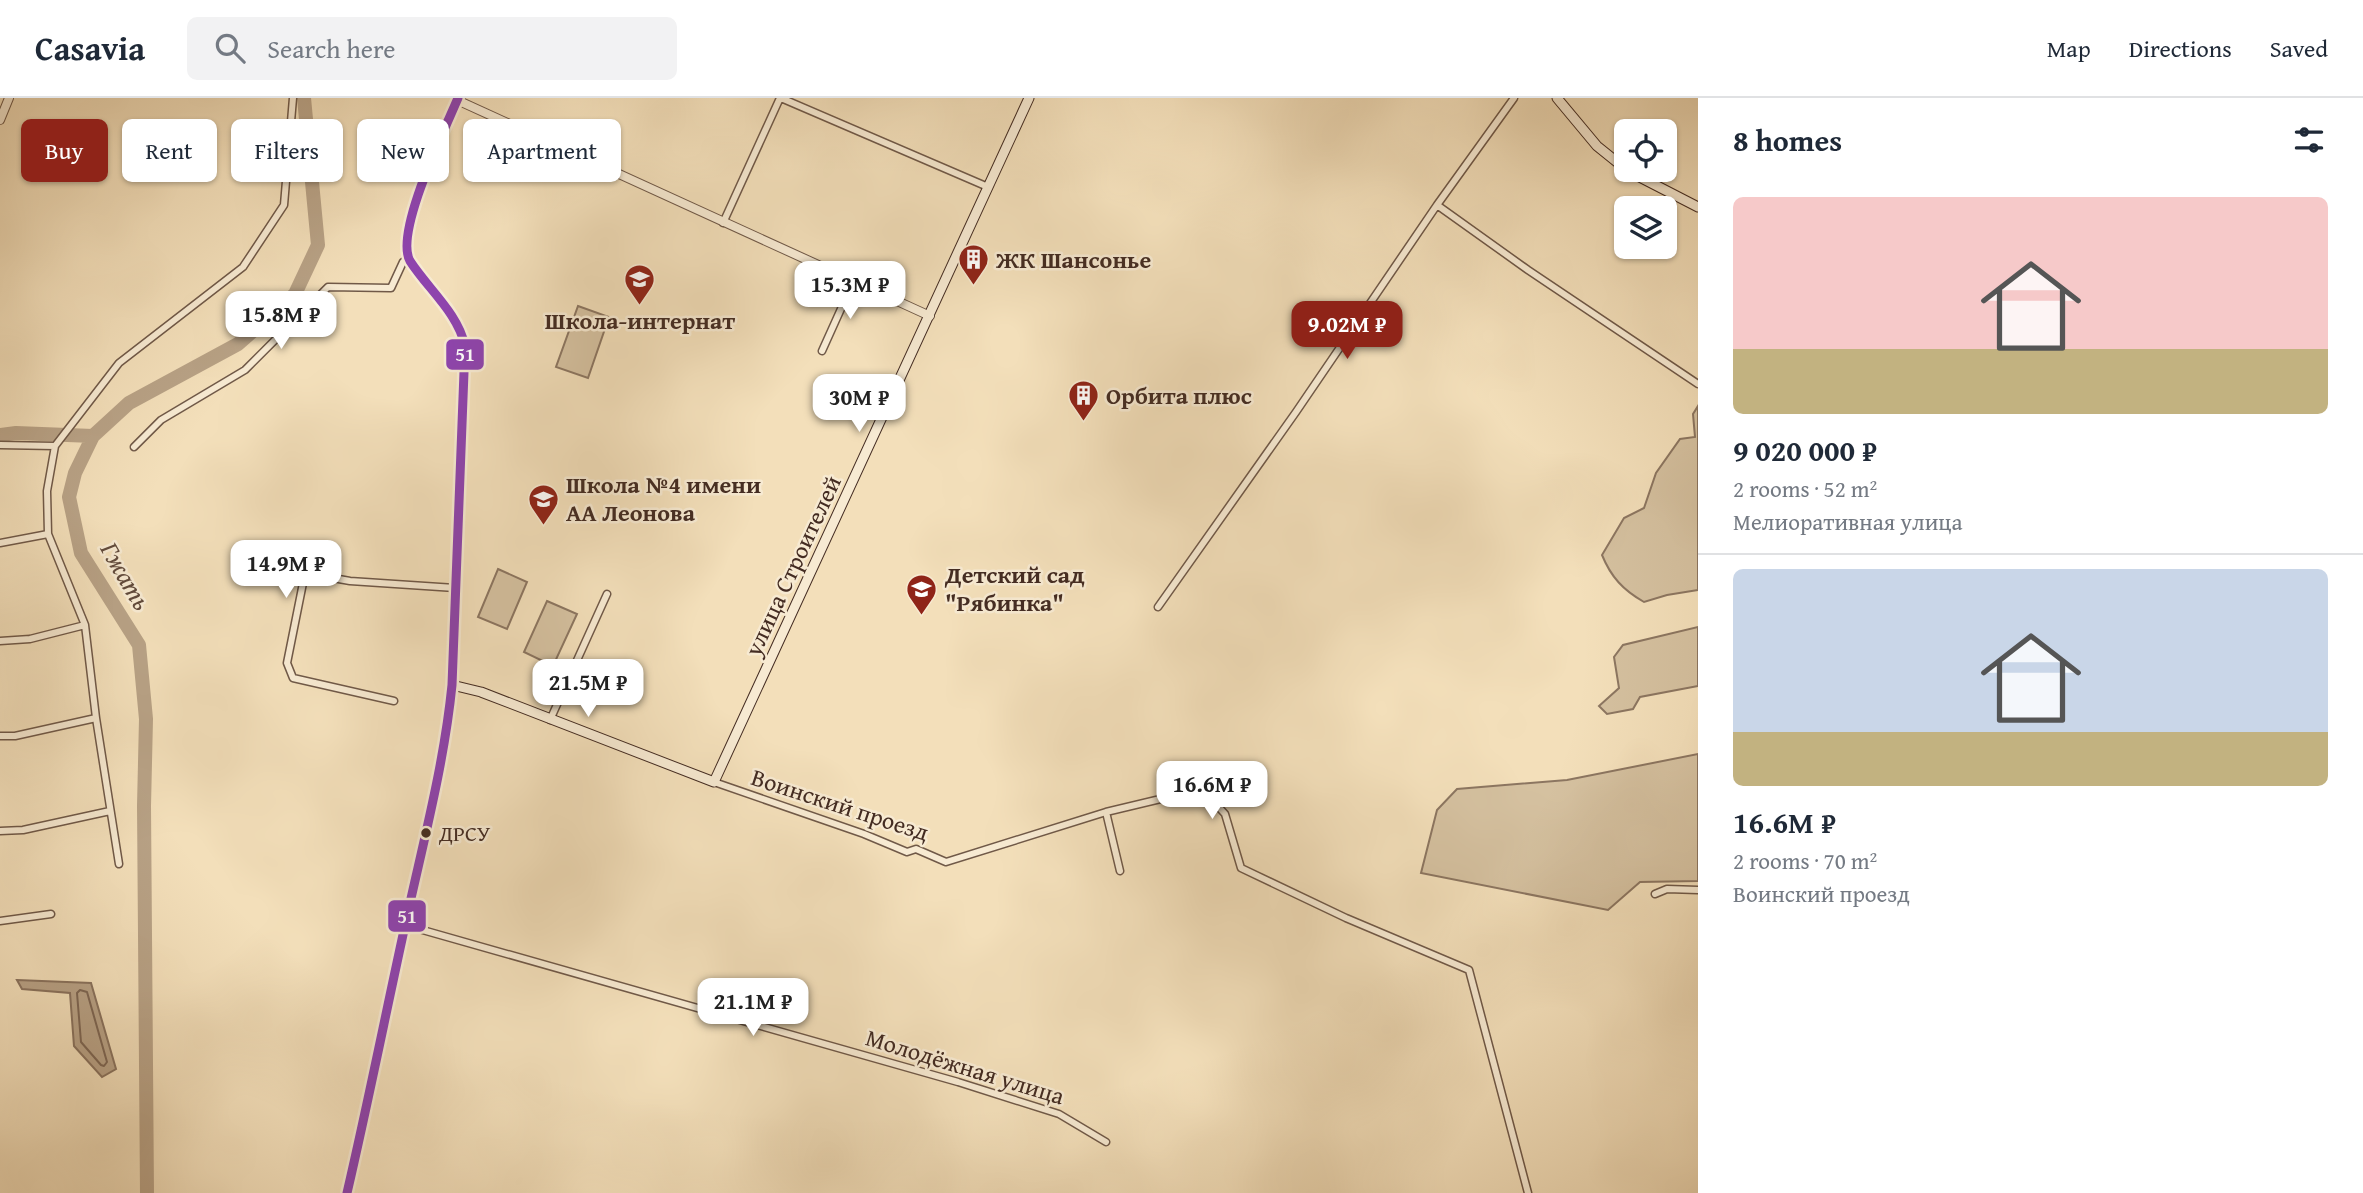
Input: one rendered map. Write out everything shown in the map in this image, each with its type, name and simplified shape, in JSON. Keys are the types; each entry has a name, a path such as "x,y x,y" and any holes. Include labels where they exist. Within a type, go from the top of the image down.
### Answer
{"main road":[{"name":"улица Строителей","path":"714,782 1029,98"},
{"path":"1557,98 1597,146 1628,171 1698,207"},
{"path":"347,1193 376,1071 447,733 452,685 465,346 456,323 409,258 406,242 409,222 458,99"},
{"name":"Воинский проезд","path":"452,685 481,692 714,782"}],"street":[{"path":"0,120 9,98"},
{"path":"119,864 96,718 85,625 48,534 47,491 55,446 119,363 243,267 284,205 293,98"},
{"path":"723,223 781,98 988,187"},
{"path":"1158,607 1514,98"},
{"path":"458,99 930,316"},
{"path":"1437,205 1528,270 1698,384"},
{"path":"134,447 161,420 245,370 328,287 391,288 403,262 409,258"},
{"path":"822,351 854,279"},
{"path":"0,446 55,446"},
{"path":"0,543 48,534"},
{"path":"394,701 293,678 287,663 305,573 350,581 455,588"},
{"path":"550,720 607,594"},
{"path":"0,641 30,639 85,625"},
{"path":"0,736 15,736 96,718"},
{"name":"Воинский проезд","path":"714,782 864,834 906,852 916,849 946,862 1105,812 1194,791 1214,802 1225,814 1241,868 1346,918 1469,970 1528,1193"},
{"path":"0,831 23,830 110,811"},
{"path":"1105,812 1120,872"},
{"path":"1655,894 1667,889 1698,890"},
{"path":"0,921 51,914"},
{"name":"Молодёжная улица","path":"405,925 969,1085 1059,1114 1106,1142"}],"shaded area":[{"path":"578,306 609,317 588,378 556,367"},
{"path":"1698,406 1698,590 1644,602 1618,582 1602,555 1624,518 1644,508 1656,473 1680,439 1695,437 1693,414"},
{"path":"498,569 527,582 507,629 478,617"},
{"path":"547,601 577,614 553,666 524,652"},
{"path":"1698,627 1698,686 1640,697 1633,709 1607,714 1599,706 1619,688 1614,657 1623,645"},
{"path":"1698,754 1698,881 1640,882 1608,910 1421,873 1437,810 1457,789 1567,780"}],"water":[{"path":"17,980 91,983 116,1069 102,1077 74,1046 70,993 22,989"}],"waterway":[{"name":"Гжать","path":"147,1193 144,806 146,719 139,645 81,553 69,497 75,473 93,436 129,403 238,344 295,294 318,245 304,98"},
{"path":"0,435 16,433 93,436"}],"transit line":[{"name":"51","path":"347,1193 432,804 452,685 465,346 449,312 410,261 407,247 409,228 423,181 458,98"}],"place":[{"name":"ЖК Шансонье","path":"973,287"},
{"name":"Школа-интернат","path":"640,306"},
{"name":"Орбита плюс","path":"1083,423"},
{"name":"Школа №4 имени АА Леонова","path":"543,526"},
{"name":"Детский сад \"Рябинка\"","path":"922,616"},
{"name":"ДРСУ","path":"426,833"}]}
